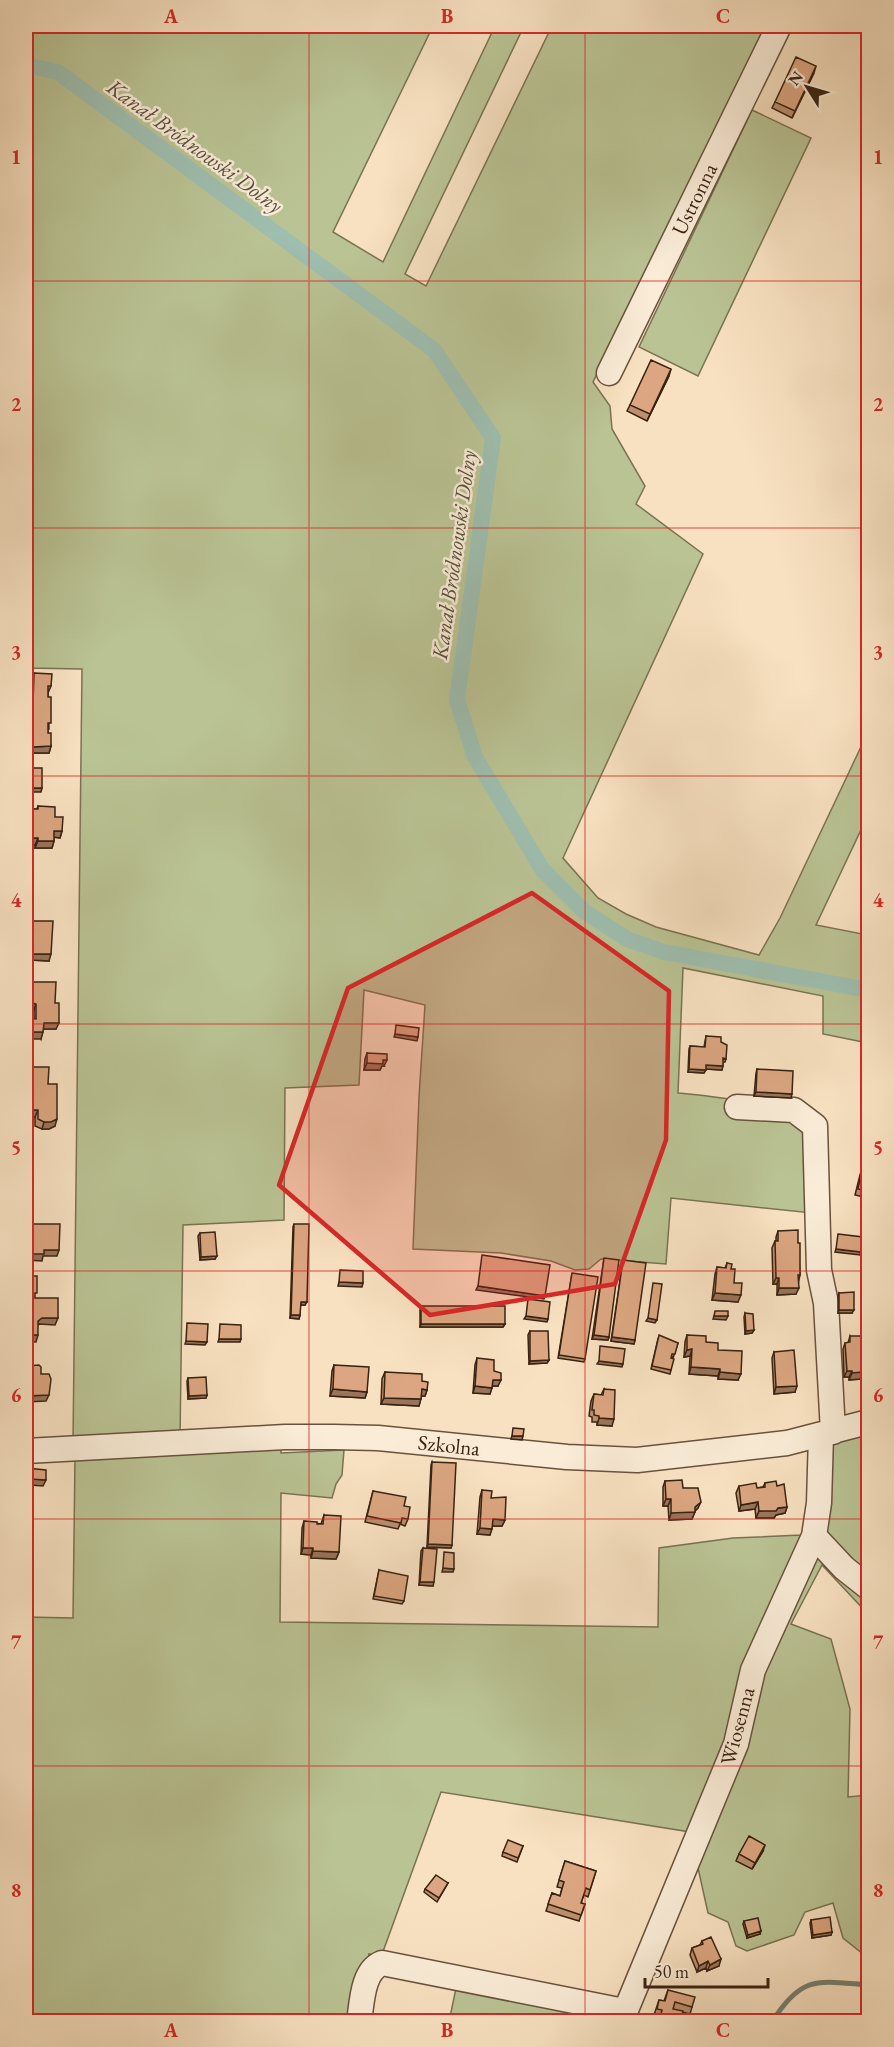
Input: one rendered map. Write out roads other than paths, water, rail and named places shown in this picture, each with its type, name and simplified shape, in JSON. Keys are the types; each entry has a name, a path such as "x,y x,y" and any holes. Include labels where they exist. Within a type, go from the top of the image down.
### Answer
{"street":[{"name":"Ustronna","path":"609,373 779,26"},
{"name":"Wiosenna","path":"359,2022 367,1979 372,1970 382,1963 623,2016 668,1910 736,1744 753,1671 814,1536 827,1433 826,1303 819,1270 814,1126 794,1110 737,1107"},
{"name":"Szkolna","path":"26,1451 285,1437 334,1437 378,1438 567,1457 637,1460 787,1443 868,1422"},
{"path":"814,1536 844,1568 868,1587"}],"waterway":[{"name":"Kanał Bródnowski Dolny","path":"26,65 58,72 434,350 493,438 457,700 475,757 542,869 585,912 627,939 664,952 868,990"},
{"path":"772,2022 793,1995 813,1984 837,1982 868,1985"}]}
